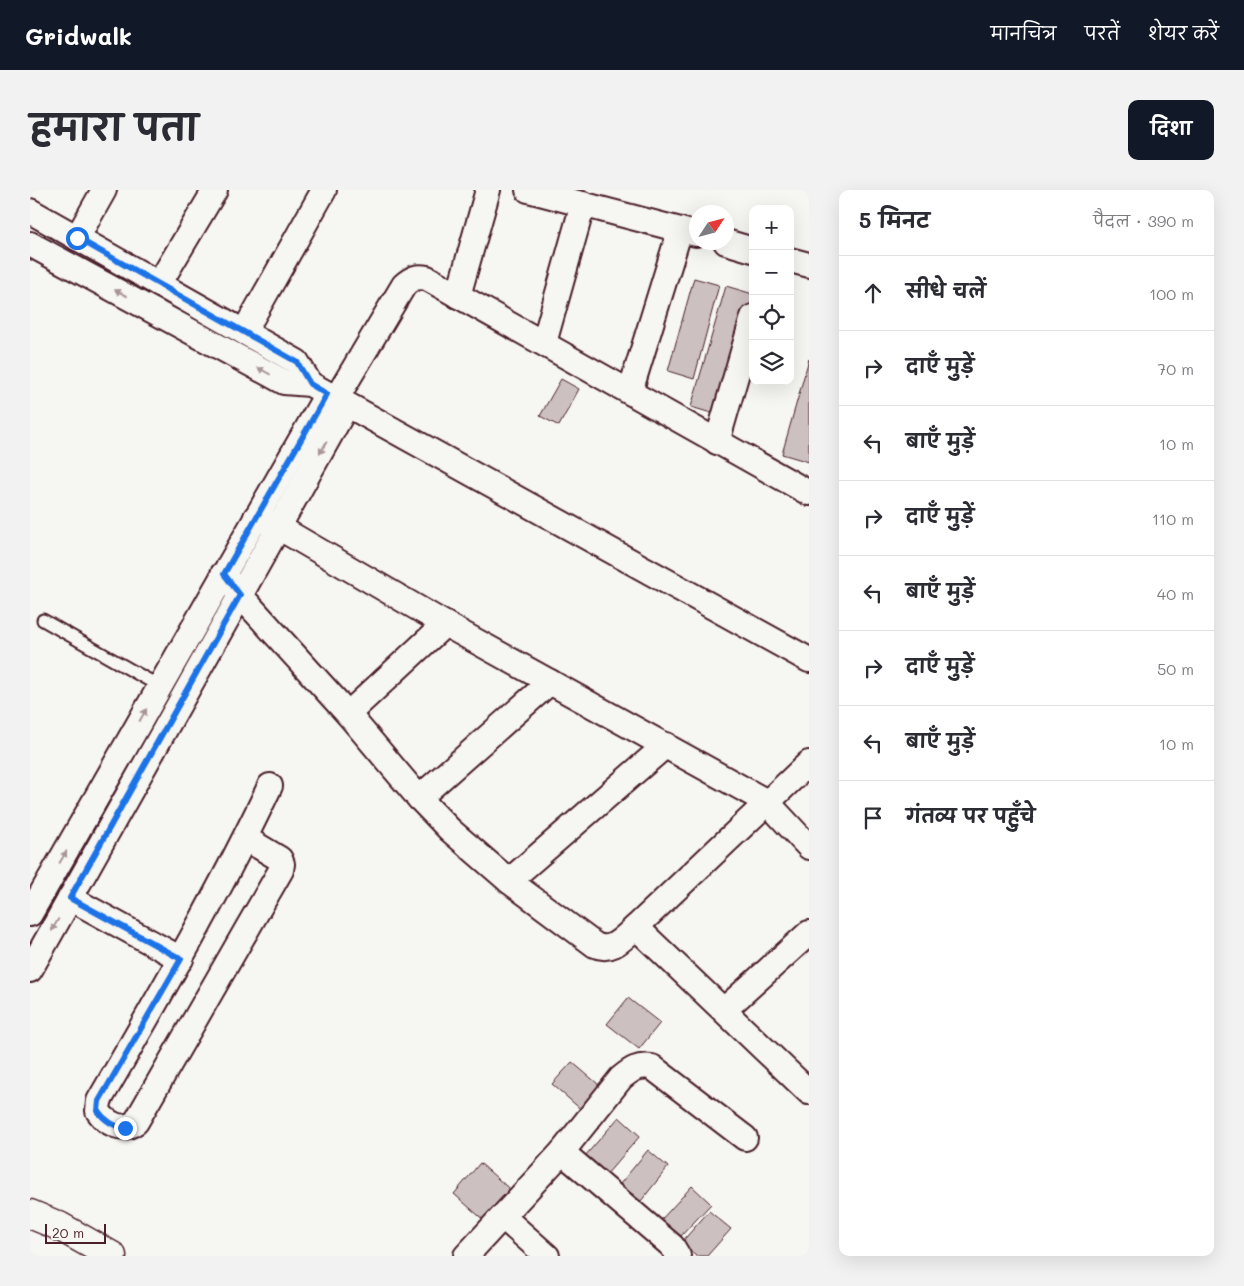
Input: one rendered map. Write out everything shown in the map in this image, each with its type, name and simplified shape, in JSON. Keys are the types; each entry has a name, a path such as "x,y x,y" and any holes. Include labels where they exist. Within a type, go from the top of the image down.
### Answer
{"main road":[{"path":"30,1214 59,1226 85,1246 112,1256"}],"street":[{"path":"77,238 104,190"},
{"path":"159,284 214,190"},
{"path":"244,332 324,190"},
{"path":"458,296 488,190"},
{"path":"528,190 688,232 630,392"},
{"path":"544,343 583,204"},
{"path":"30,211 297,362 330,396"},
{"path":"30,244 284,382 330,396 809,660"},
{"path":"734,244 749,249"},
{"path":"794,261 809,265"},
{"path":"30,914 256,517 330,396 404,285 412,279 418,277 427,278 716,442 809,492"},
{"path":"716,442 749,331"},
{"path":"30,970 278,527 330,396"},
{"path":"256,517 278,527 445,624 767,802 809,847"},
{"path":"224,574 240,595 348,714 419,798 450,830 509,881 595,945 602,948 614,945 636,927 809,763"},
{"path":"348,714 445,624"},
{"path":"419,798 550,682"},
{"path":"509,881 666,746"},
{"path":"246,838 280,859 282,864 281,870 136,1122 125,1128 120,1127 103,1118 98,1111 99,1101 181,959 246,838 270,786"},
{"path":"70,898 181,959"},
{"path":"636,927 809,1092"},
{"path":"724,1010 809,933"},
{"path":"466,1256 562,1152 621,1078 633,1068 641,1066 652,1067 745,1138"},
{"path":"562,1152 672,1246 678,1256"},
{"path":"503,1216 547,1256"}],"lane":[{"path":"43,620 159,686"}],"building":[{"path":"694,278 719,285 694,379 668,371"},
{"path":"726,286 749,293 749,310 718,415 691,407"},
{"path":"809,359 809,462 782,454"},
{"path":"561,379 579,389 559,426 540,416"},
{"path":"628,998 660,1023 639,1049 607,1024"},
{"path":"572,1062 605,1090 585,1113 552,1084"},
{"path":"619,1117 640,1136 606,1175 585,1156"},
{"path":"648,1150 668,1167 641,1201 620,1184"},
{"path":"480,1163 514,1193 487,1223 454,1194"},
{"path":"692,1186 711,1204 679,1238 660,1221"},
{"path":"709,1211 731,1229 707,1256 696,1256 681,1243"}],"route":[{"path":"77,238 297,362 310,384 327,394 224,574 240,595 70,898 181,959 99,1101 98,1111 103,1118 125,1128"}]}
